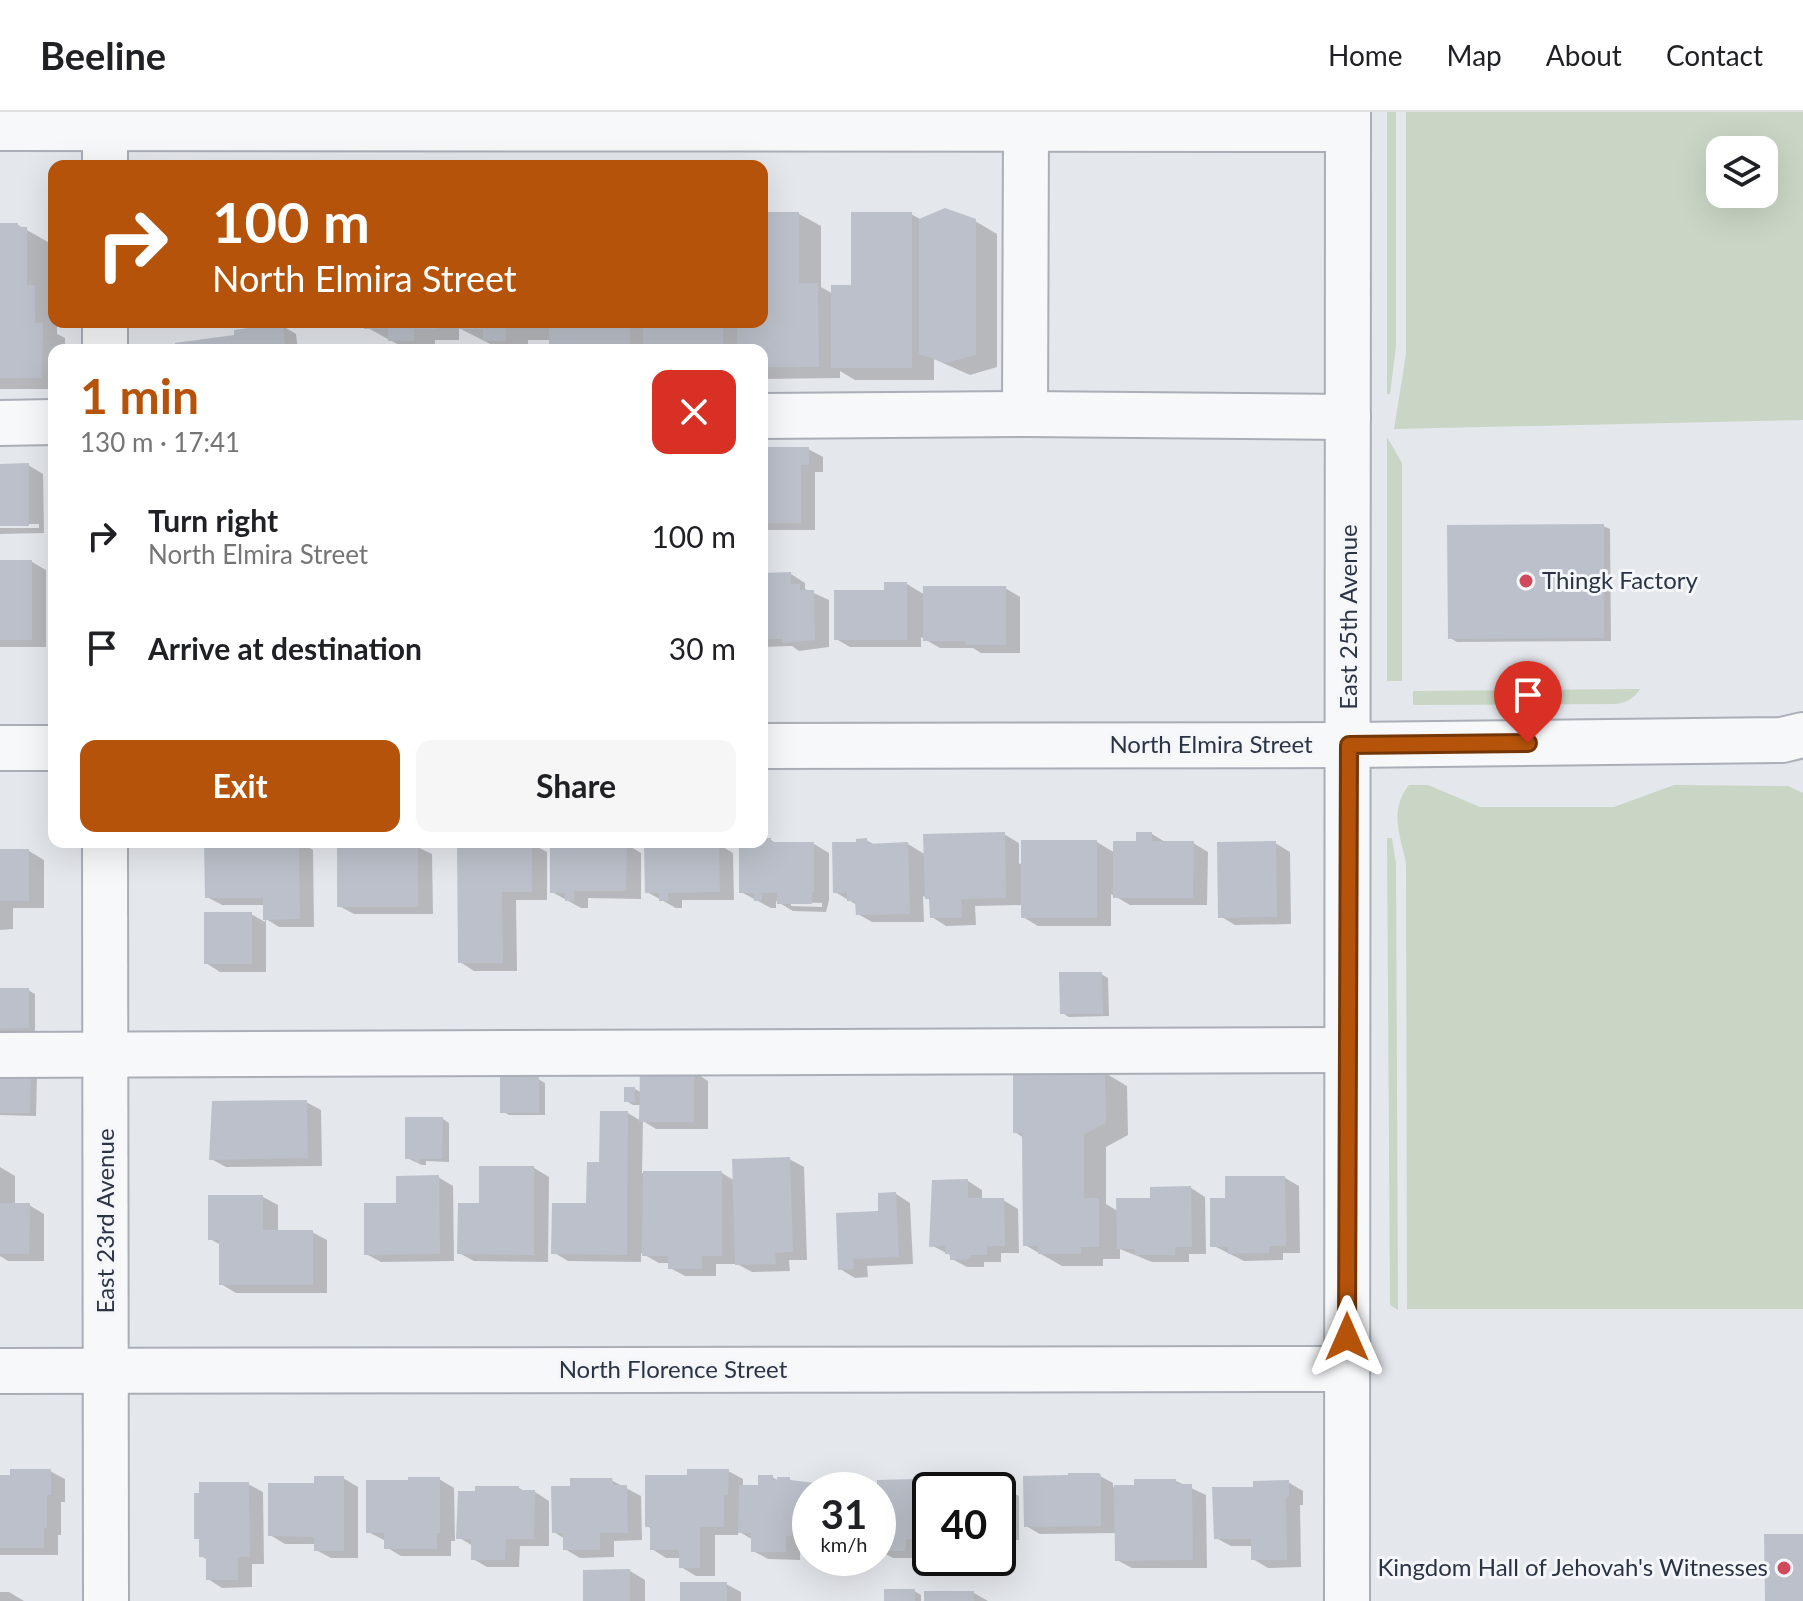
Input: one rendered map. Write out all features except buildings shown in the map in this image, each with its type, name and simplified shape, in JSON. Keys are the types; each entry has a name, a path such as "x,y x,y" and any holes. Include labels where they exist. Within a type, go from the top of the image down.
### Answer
{"street":[{"path":"0,128 105,135 1026,129 1348,120"},
{"name":"East 25th Avenue","path":"1347,1601 1348,120"},
{"path":"1025,414 1026,129"},
{"path":"768,416 1025,414 1348,417"},
{"path":"0,423 48,422"},
{"name":"North Elmira Street","path":"768,746 1349,745 1782,740 1803,735"},
{"path":"0,748 48,748"},
{"name":"East 23rd Avenue","path":"105,848 106,1601"},
{"path":"0,1055 1346,1050"},
{"name":"North Florence Street","path":"0,1371 1347,1369"}],"green space":[{"path":"1387,112 1396,112 1396,346 1390,394 1387,394"},
{"path":"1406,112 1803,112 1803,420 1394,429 1406,354"},
{"path":"1387,437 1402,463 1402,681 1387,681"},
{"path":"1640,689 1630,700 1616,704 1413,705 1413,691"},
{"path":"1409,785 1428,785 1480,807 1614,807 1674,785 1788,786 1803,793 1803,1309 1407,1309 1406,863 1398,813"},
{"path":"1387,838 1392,838 1396,864 1398,1310 1390,1305"}],"place":[{"name":"Thingk Factory","path":"1526,581"},
{"name":"Kingdom Hall of Jehovah's Witnesses","path":"1784,1568"}],"route":[{"path":"1347,1337 1349,745 1528,743"}]}
